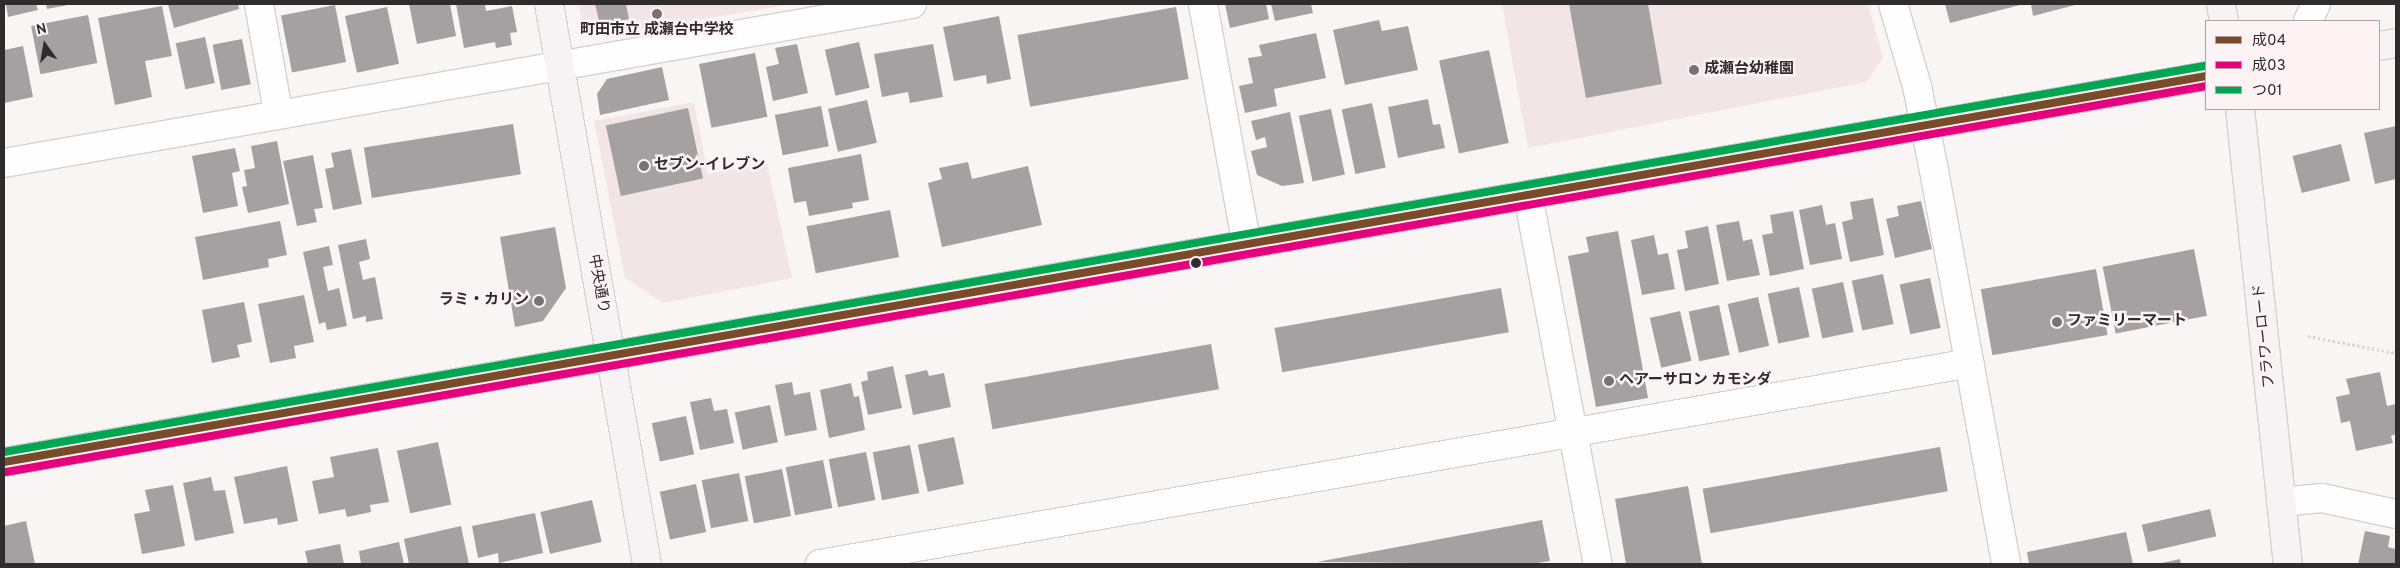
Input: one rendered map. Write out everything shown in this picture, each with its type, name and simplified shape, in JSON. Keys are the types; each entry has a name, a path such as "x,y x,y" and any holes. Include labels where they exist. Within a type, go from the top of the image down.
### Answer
{"street":[{"path":"259,4 278,112"},
{"name":"中央通り","path":"549,4 647,564"},
{"path":"4,163 278,112 560,66 912,4"},
{"path":"1203,4 1247,245"},
{"path":"1893,4 1925,125 2006,564"},
{"path":"2221,4 2224,20"},
{"path":"2308,20 2316,4"},
{"path":"2380,46 2396,43"},
{"path":"4,462 2205,76"},
{"name":"フラワーロード","path":"2240,110 2288,564"},
{"path":"1528,195 1598,564"},
{"path":"820,564 1970,363"},
{"path":"2281,502 2322,498 2396,514"}],"path":[{"path":"2308,336 2396,353"}],"shaded area":[{"name":"町田市立 成瀬台中学校","path":"579,4 793,4 602,36 582,24"},
{"name":"成瀬台幼稚園","path":"1502,4 1868,4 1883,58 1866,82 1528,148"},
{"path":"694,102 708,174 767,163 792,278 663,303 625,278 594,121"}],"building":[{"path":"6,4 36,4 38,10 8,17"},
{"path":"46,4 68,4 68,5 47,9"},
{"path":"168,4 238,4 239,9 174,28"},
{"path":"409,4 450,4 456,36 417,44"},
{"path":"456,4 485,4 486,11 512,6 517,32 510,33 512,45 496,48 495,42 464,48"},
{"path":"595,4 626,4 629,19 600,25"},
{"path":"1225,4 1266,4 1269,19 1230,28"},
{"path":"1271,4 1311,4 1313,13 1275,21"},
{"path":"1569,4 1648,4 1662,84 1586,98"},
{"path":"1945,4 2024,4 1950,23"},
{"path":"2031,4 2079,4 2033,16"},
{"path":"335,5 346,62 292,72 281,15"},
{"path":"162,6 172,56 145,61 152,97 115,105 98,18"},
{"path":"387,7 399,64 357,73 345,16"},
{"path":"1176,7 1189,79 1030,107 1017,35"},
{"path":"88,15 97,63 40,74 31,26"},
{"path":"999,16 1011,79 987,84 986,75 954,81 943,27"},
{"path":"1379,20 1382,31 1408,26 1418,70 1345,85 1333,30"},
{"path":"1316,33 1326,78 1274,89 1277,106 1245,113 1239,86 1253,83 1248,58 1262,56 1259,45"},
{"path":"205,37 215,83 185,89 176,43"},
{"path":"242,39 251,84 221,90 213,45"},
{"path":"859,42 870,88 835,96 825,50"},
{"path":"797,44 808,93 773,101 766,67 779,64 775,48"},
{"path":"933,44 943,97 910,103 908,92 882,97 874,54"},
{"path":"23,46 33,97 4,103 4,50"},
{"path":"1489,50 1509,143 1459,154 1439,61"},
{"path":"755,53 767,117 711,128 699,64"},
{"path":"662,67 669,100 600,115 597,94 607,79"},
{"path":"1428,99 1433,125 1440,124 1445,148 1398,158 1388,107"},
{"path":"867,100 877,143 838,152 828,109"},
{"path":"1372,103 1386,168 1355,174 1342,109"},
{"path":"821,106 829,146 783,155 775,115"},
{"path":"688,108 703,178 621,196 606,125"},
{"path":"1331,109 1345,175 1313,181 1299,116"},
{"path":"1290,112 1304,183 1282,186 1257,175 1251,151 1267,147 1265,137 1256,140 1251,121"},
{"path":"513,124 521,174 372,198 364,148"},
{"path":"2396,126 2396,179 2375,184 2364,133"},
{"path":"277,141 289,204 248,213 242,187 247,186 244,170 255,168 251,146"},
{"path":"2341,144 2350,181 2302,193 2292,156"},
{"path":"235,148 240,171 232,173 238,206 203,213 192,156"},
{"path":"351,149 362,204 333,210 325,169 334,167 331,153"},
{"path":"861,154 869,200 852,203 853,208 809,216 806,201 794,203 788,168"},
{"path":"313,155 323,208 314,209 317,222 297,226 283,161"},
{"path":"968,162 972,179 1028,166 1042,225 942,247 928,183 942,179 939,168"},
{"path":"1873,198 1884,255 1850,262 1842,222 1853,219 1850,202"},
{"path":"1921,201 1932,249 1895,258 1886,219 1899,216 1897,206"},
{"path":"1822,205 1826,225 1835,223 1842,259 1810,265 1799,210"},
{"path":"890,210 899,257 816,273 807,226"},
{"path":"1793,211 1804,269 1770,276 1762,235 1773,233 1770,215"},
{"path":"280,221 287,255 268,259 269,267 203,280 195,237"},
{"path":"1739,221 1743,241 1752,239 1760,275 1727,281 1716,225"},
{"path":"1708,226 1719,284 1685,291 1677,250 1688,248 1685,231"},
{"path":"555,227 566,288 543,321 515,327 500,237"},
{"path":"1618,231 1648,398 1596,407 1568,256 1589,252 1586,237"},
{"path":"1654,235 1658,255 1668,253 1675,289 1642,295 1631,240"},
{"path":"366,239 370,259 359,262 363,280 375,277 383,319 366,322 366,316 353,319 338,245"},
{"path":"329,246 333,265 323,267 328,291 339,288 347,326 327,330 325,322 319,324 303,252"},
{"path":"2194,249 2207,316 2116,333 2103,267"},
{"path":"2096,269 2108,335 1992,355 1981,289"},
{"path":"1883,274 1894,324 1862,331 1852,281"},
{"path":"1930,278 1941,328 1910,334 1900,284"},
{"path":"1843,282 1854,332 1822,339 1812,289"},
{"path":"1799,287 1810,337 1778,344 1768,294"},
{"path":"1501,288 1509,332 1282,372 1274,328"},
{"path":"304,295 314,342 294,346 296,358 270,363 258,304"},
{"path":"1758,297 1769,346 1739,353 1728,304"},
{"path":"244,302 252,342 237,345 240,357 212,363 202,310"},
{"path":"1719,305 1730,355 1699,361 1689,311"},
{"path":"1680,311 1691,361 1661,368 1650,318"},
{"path":"1211,344 1219,389 992,429 984,384"},
{"path":"893,366 902,408 868,415 861,382 868,380 867,372"},
{"path":"927,370 929,376 944,373 951,407 913,415 905,375"},
{"path":"2380,372 2387,406 2396,404 2396,434 2391,436 2393,443 2356,451 2350,421 2341,423 2336,397 2350,394 2346,379"},
{"path":"792,382 794,395 810,392 817,430 785,436 775,385"},
{"path":"851,383 854,397 859,396 865,430 829,438 820,390"},
{"path":"711,398 714,411 727,409 734,443 700,450 690,402"},
{"path":"770,405 778,442 743,450 735,412"},
{"path":"686,416 694,454 660,461 652,423"},
{"path":"954,437 964,484 928,492 918,445"},
{"path":"438,442 451,505 410,513 397,451"},
{"path":"910,445 919,493 882,500 873,452"},
{"path":"1940,447 1948,491 1710,533 1703,489"},
{"path":"378,448 389,502 370,505 371,512 347,517 345,509 319,514 312,481 334,477 330,457"},
{"path":"866,452 875,500 838,507 829,459"},
{"path":"823,460 832,508 795,515 786,467"},
{"path":"287,466 298,521 278,525 277,518 244,524 234,477"},
{"path":"782,469 791,516 754,523 745,476"},
{"path":"739,473 748,521 711,528 702,480"},
{"path":"211,477 214,491 225,490 234,533 195,541 183,483"},
{"path":"696,484 706,532 670,540 660,492"},
{"path":"173,485 185,546 142,554 134,514 150,511 145,490"},
{"path":"1688,486 1702,564 1626,564 1615,499"},
{"path":"592,500 602,542 550,554 540,512"},
{"path":"2210,509 2216,536 2148,552 2142,525"},
{"path":"535,513 543,553 499,563 498,553 478,558 472,526"},
{"path":"1542,520 1550,561 1531,564 1317,562"},
{"path":"26,521 35,564 4,564 4,526"},
{"path":"461,526 469,564 409,564 404,539"},
{"path":"2365,531 2390,536 2388,547 2396,549 2396,564 2358,564"},
{"path":"2126,532 2133,564 2029,564 2027,552"},
{"path":"399,542 404,564 361,564 359,551"},
{"path":"340,544 344,564 308,564 305,551"},
{"path":"2180,559 2181,564 2162,564 2162,563"}],"transit line":[{"name":"つ01","path":"4,452 2204,66"},
{"name":"成04","path":"4,462 2205,76"},
{"name":"成03","path":"6,472 2205,86"}],"place":[{"name":"町田市立 成瀬台中学校","path":"657,14"},
{"name":"成瀬台幼稚園","path":"1694,70"},
{"name":"セブン-イレブン","path":"644,166"},
{"name":"ラミ・カリン","path":"539,301"},
{"name":"ファミリーマート","path":"2057,322"},
{"name":"ヘアーサロン カモシダ","path":"1609,381"}]}
